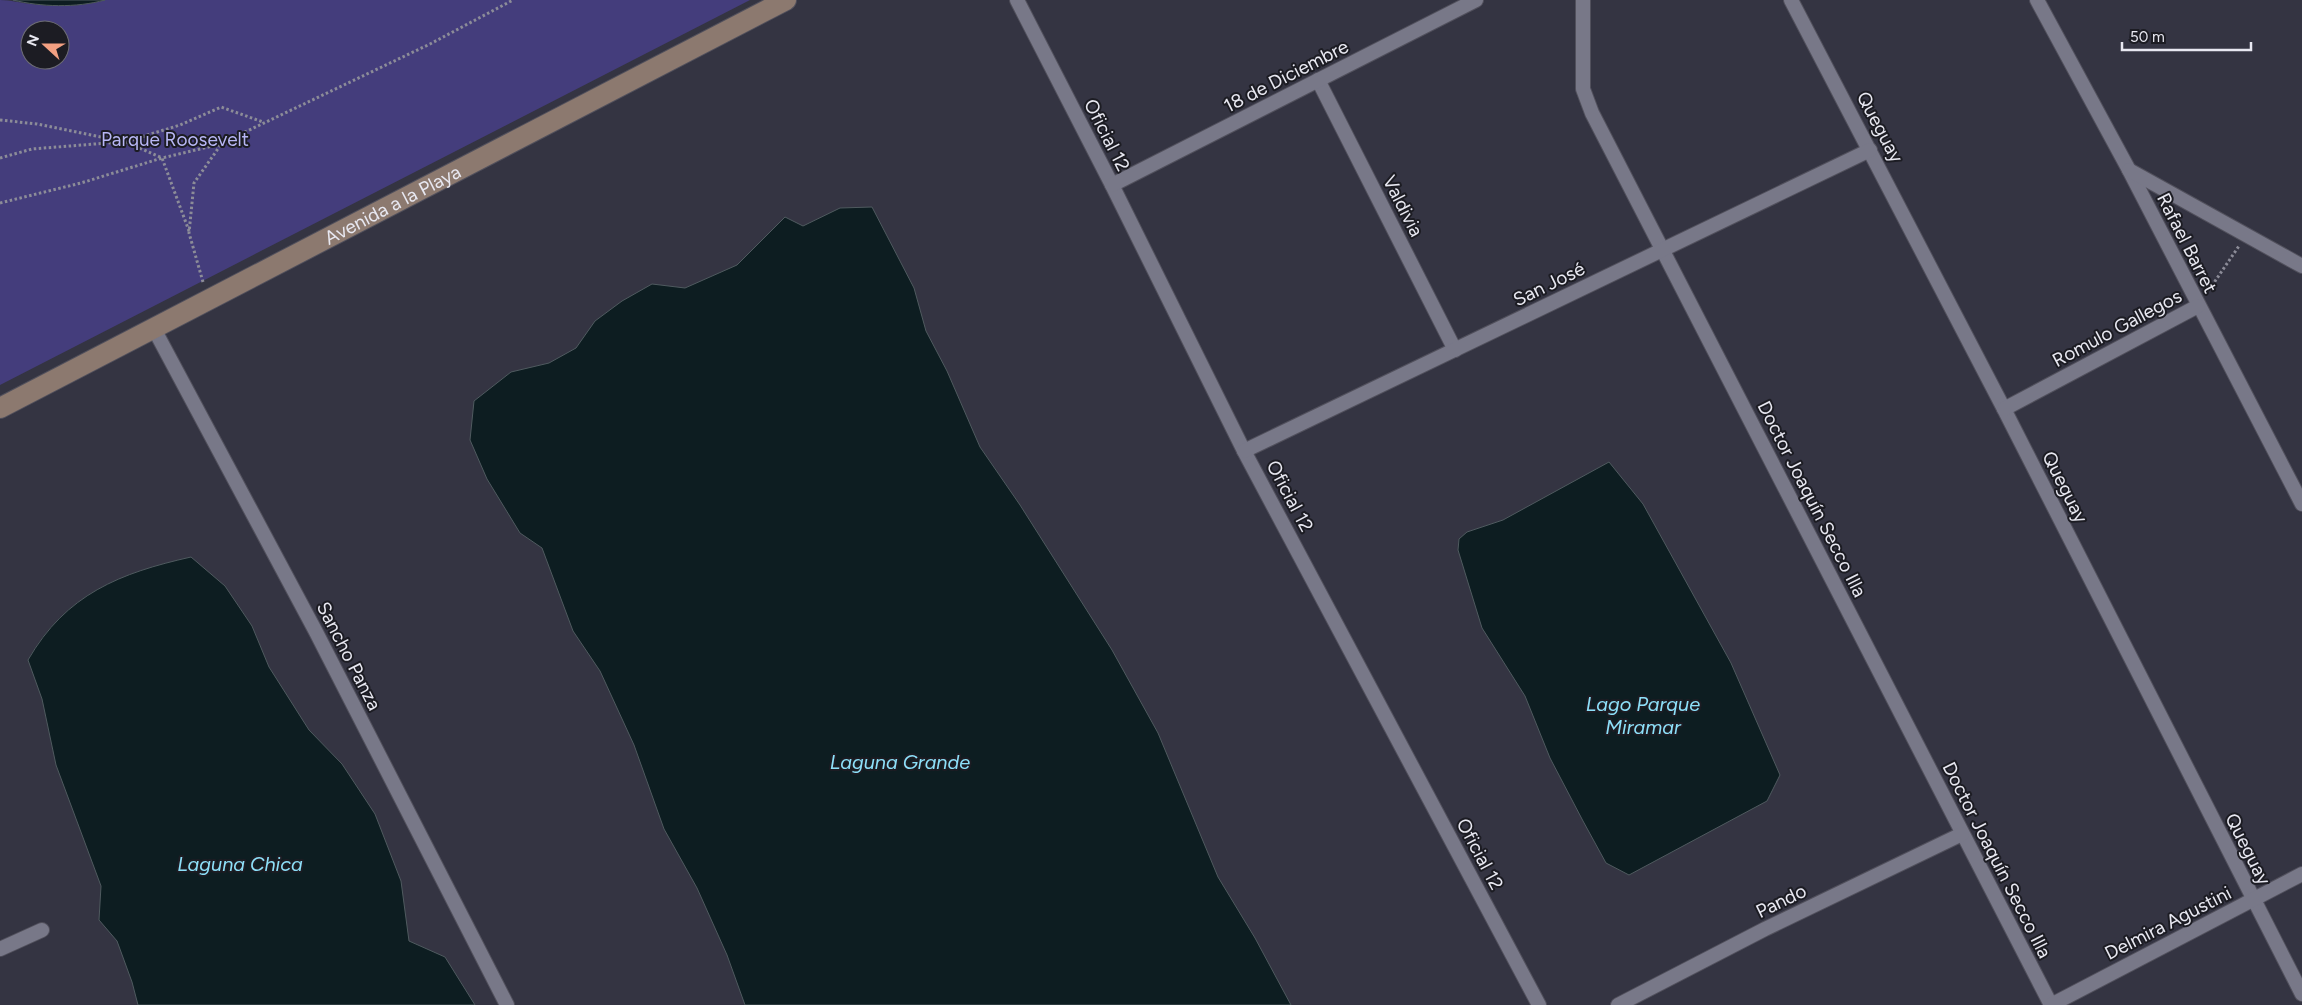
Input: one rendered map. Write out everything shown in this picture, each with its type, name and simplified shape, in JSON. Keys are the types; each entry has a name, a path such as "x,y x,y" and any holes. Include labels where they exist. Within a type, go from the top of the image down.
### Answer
{"street":[{"name":"Avenida a la Playa","path":"0,408 208,298 786,0"},
{"name":"Oficial 12","path":"1016,0 1112,185 1244,451 1539,1005"},
{"name":"18 de Diciembre","path":"1112,185 1476,0"},
{"name":"Doctor Joaquín Secco Illa","path":"1583,0 1583,89 1592,113 2051,1005"},
{"name":"Queguay","path":"1791,0 2004,409 2302,994"},
{"name":"Rafael Barret","path":"2037,0 2129,170 2302,504"},
{"name":"Valdivia","path":"1318,80 1455,350"},
{"name":"San José","path":"1244,451 1870,150"},
{"path":"2129,170 2302,266"},
{"name":"Romulo Gallegos","path":"2004,409 2198,306"},
{"name":"Sancho Panza","path":"153,327 316,632 507,1005"},
{"name":"Pando","path":"1618,1005 1765,929 1962,834"},
{"name":"Delmira Agustini","path":"2051,1005 2302,874"},
{"path":"0,950 42,930"}],"path":[{"path":"0,203 81,183 162,158 222,144 430,44 513,0"},
{"path":"0,158 32,149 125,142 180,125 221,107 264,123"},
{"path":"0,120 37,124 125,142 162,158 190,233 208,298"},
{"path":"190,233 194,183 222,144"},
{"name":"Romulo Gallegos","path":"2198,306 2246,235"}],"green space":[{"name":"Parque Roosevelt","path":"0,0 59,6 87,4 105,0 750,0 0,385"}],"water":[{"path":"13,0 105,0 94,3 59,6"},
{"name":"Laguna Grande","path":"872,207 914,288 926,331 947,371 980,447 1020,505 1112,650 1158,733 1218,877 1255,938 1291,1005 745,1005 727,955 697,888 664,829 634,745 600,671 573,631 542,548 520,533 487,479 470,440 474,401 511,372 549,363 576,348 595,321 622,301 652,284 685,288 737,265 785,217 803,226 840,208"},
{"name":"Lago Parque Miramar","path":"1609,462 1643,504 1731,663 1780,775 1767,801 1629,875 1606,863 1583,821 1550,758 1525,696 1482,628 1458,550 1459,539 1467,532 1503,520"},
{"name":"Laguna Chica","path":"191,557 225,586 252,626 269,667 309,730 342,764 375,814 401,881 409,941 445,957 475,1005 138,1005 117,941 99,920 101,886 56,765 42,699 28,660 43,637 60,618 97,590 118,579 165,563"}]}
